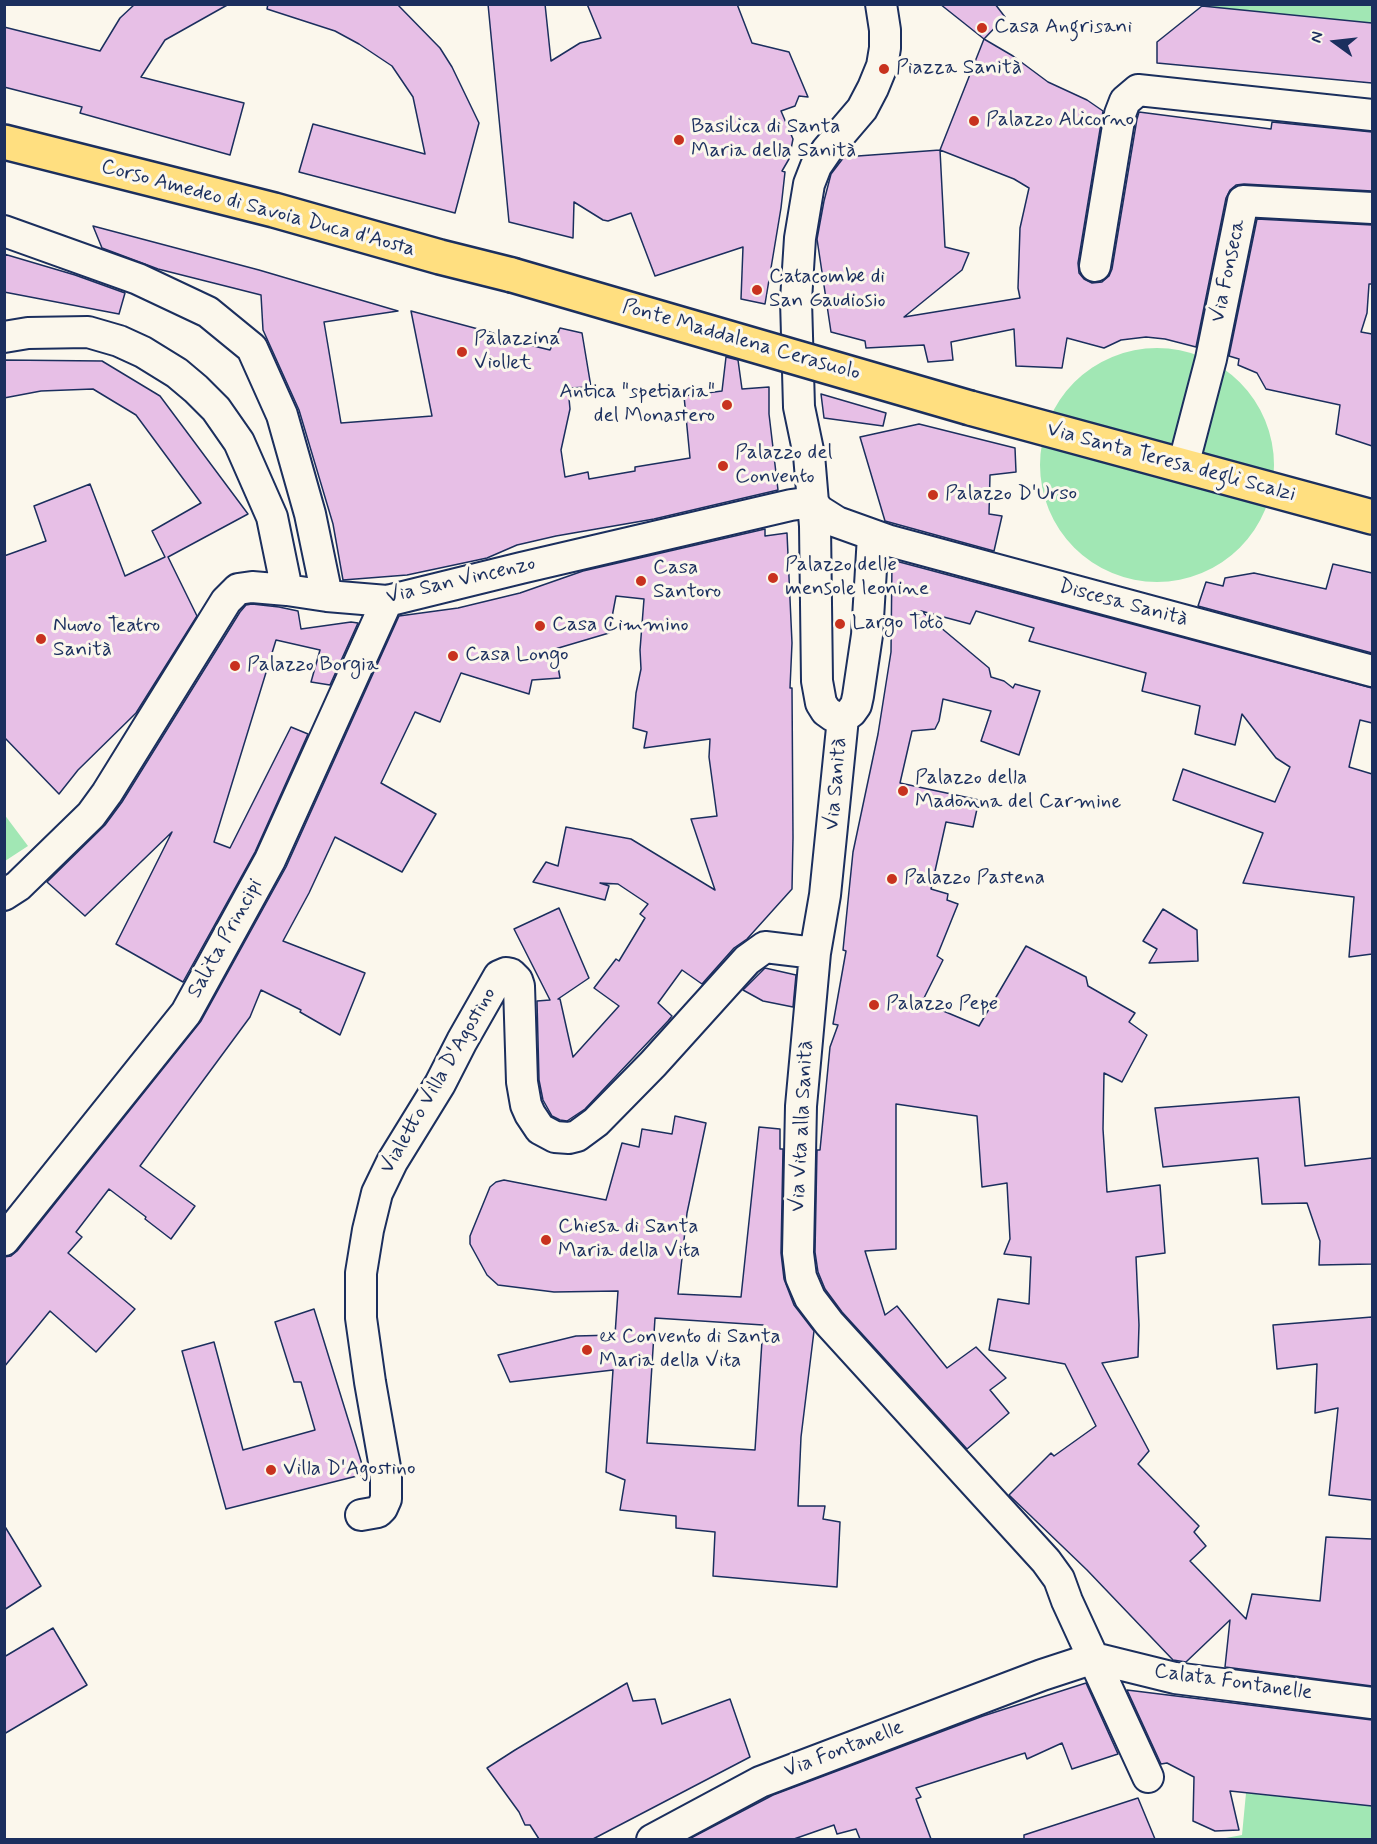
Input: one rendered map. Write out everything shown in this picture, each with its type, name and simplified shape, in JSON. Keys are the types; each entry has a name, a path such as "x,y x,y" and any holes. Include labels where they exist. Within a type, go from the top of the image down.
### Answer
{"main road":[{"name":"Corso Amedeo di Savoia Duca d'Aosta","path":"4,142 274,210 512,275"},
{"name":"Ponte Maddalena Cerasuolo","path":"512,275 970,408"},
{"name":"Via Santa Teresa degli Scalzi","path":"970,408 1372,517"}],"street":[{"path":"816,543 809,455 799,407 796,300 800,238 809,184 816,166 862,109 882,66 885,30 881,4"},
{"path":"1095,266 1120,114 1125,101 1138,90 1372,115"},
{"name":"Via Fonseca","path":"1183,465 1211,359 1243,201 1372,208"},
{"path":"4,231 138,279 208,312 252,348 282,416 310,514 327,596"},
{"path":"4,337 28,333 88,332 119,341 143,352 177,373 196,389 216,409 239,442 272,517 287,590"},
{"path":"813,502 818,510 843,525 873,536 867,635 858,696 856,705 843,718"},
{"name":"Via San Vincenzo","path":"4,895 18,886 91,814 107,793 226,602 238,589 252,587 287,590 387,602 532,565 791,505 813,502"},
{"path":"816,543 824,532 843,525"},
{"name":"Discesa Sanità","path":"873,536 1372,671"},
{"name":"Via Sanità","path":"816,543 817,681 821,703 826,711 838,718 843,718 825,895"},
{"name":"Salita Principi","path":"4,1240 186,1013 270,860 387,602"},
{"name":"Via Vita alla Sanità","path":"825,895 815,953 801,1106 798,1229 801,1277 810,1298 829,1323 1046,1561 1059,1579 1067,1601"},
{"name":"Vialetto Villa D'Agostino","path":"361,1515 378,1512 386,1499 386,1473 361,1318 361,1273 377,1192 495,983 503,974 511,974 518,980 522,1082 530,1114 540,1129 555,1137 569,1138 577,1136 596,1122 653,1064 747,960 765,947 815,953"},
{"path":"1067,1601 1148,1777"},
{"path":"1042,1674 1061,1647 1066,1629 1067,1601"},
{"name":"Via Fontanelle","path":"652,1839 760,1782 1042,1674 1094,1658"},
{"name":"Calata Fontanelle","path":"1094,1658 1175,1677 1372,1703"}],"green space":[{"path":"1203,4 1372,5 1372,23 1202,6"},
{"path":"1157,348 1180,350 1202,357 1222,368 1240,382 1254,400 1265,420 1272,442 1274,465 1272,488 1265,510 1254,530 1240,548 1222,562 1202,573 1180,580 1157,582 1134,580 1112,573 1092,562 1074,548 1060,530 1049,510 1042,488 1040,465 1042,442 1049,420 1060,400 1074,382 1092,368 1112,357 1134,350"},
{"path":"4,814 28,846 5,861 4,861"},
{"path":"1246,1793 1372,1806 1372,1839 1215,1840 1242,1835"}],"building":[{"path":"135,4 229,4 165,40 141,77 244,103 230,155 80,113 82,107 4,87 4,27 100,51 120,18"},
{"path":"268,4 397,4 440,48 452,67 479,123 455,213 299,172 313,124 425,154 413,97 392,66 335,31 267,9"},
{"name":"Basilica di Santa Maria della Sanità","path":"488,4 545,4 551,61 580,43 601,38 587,4 737,4 752,43 789,52 808,97 799,96 795,106 781,111 793,139 789,159 782,171 785,172 781,208 765,304 741,299 743,247 655,276 631,213 608,221 574,202 573,238 509,222"},
{"name":"Casa Angrisani","path":"940,4 995,4 1005,17 984,39"},
{"path":"1202,6 1372,23 1372,83 1157,63 1157,42"},
{"path":"984,39 1013,56 1048,82 1087,100 1103,111 1078,263 1079,273 1092,283 1102,282 1109,276 1112,269 1139,112 1271,129 1272,122 1372,132 1372,191 1244,184 1236,185 1230,190 1226,198 1196,347 1146,337 1121,340 1104,348 1067,338 1062,368 1016,366 1014,329 951,342 953,360 928,362 924,345 866,348 865,341 831,332 817,239 831,174 844,157 940,150","holes":["940,150 1014,179 1029,188 1020,228 1018,288 1020,298 904,317 962,270 969,253 945,247"]},
{"path":"1257,219 1372,225 1372,284 1369,284 1367,313 1361,332 1372,334 1372,446 1336,434 1340,405 1266,389 1257,373 1238,365 1239,359 1229,356"},
{"path":"93,226 259,270 398,311 324,322 341,423 432,416 411,311 550,350 560,328 582,333 591,387 568,388 570,409 561,450 565,477 588,472 589,479 635,471 635,467 690,458 684,396 722,391 726,357 738,360 742,389 769,387 769,414 778,490 654,519 556,536 517,545 487,558 407,575 343,580 333,524 299,410 263,330 261,295 158,269 102,248"},
{"path":"4,254 125,293 119,314 4,292"},
{"name":"Nuovo Teatro Sanità","path":"4,360 102,361 160,396 248,514 168,557 197,616 136,713 78,770 59,794 4,737 4,556 46,541 34,506 90,484 125,576 165,557 152,531 201,503 136,415 93,389 41,391 4,398"},
{"path":"821,394 886,413 883,426 824,418"},
{"name":"Palazzo D'Urso","path":"919,424 1015,448 1016,472 990,475 989,514 1002,516 994,551 885,521 860,437"},
{"path":"765,529 765,536 787,533 792,643 790,688 792,688 792,889 747,939 734,948 702,984 682,970 658,1003 672,1016 668,1021 585,1109 567,1121 552,1116 543,1100 539,1080 537,1001 550,1000 514,929 559,908 589,978 558,999 560,999 573,1057 619,1006 594,988 616,959 619,961 645,918 640,914 648,904 618,884 600,883 609,886 605,900 533,882 546,862 558,866 566,827 631,839 715,890 691,819 717,816 709,757 710,739 644,748 647,732 633,728 641,669 640,650 644,599 616,596 609,633 555,649 560,678 532,680 529,694 461,673 440,722 415,712 381,783 436,814 402,872 335,837 283,941 365,973 340,1035 300,1012 301,1010 261,990 250,1017 140,1166 195,1206 171,1239 109,1189 76,1232 82,1237 68,1253 135,1309 96,1352 50,1311 4,1367 4,1257 11,1256 17,1251 201,1021 286,867 399,616 458,608 520,593 583,571"},
{"path":"892,560 1372,688 1372,723 1360,720 1349,767 1372,774 1372,954 1349,957 1354,897 1243,883 1263,833 1173,800 1183,769 1275,802 1290,767 1276,758 1242,714 1235,745 1195,734 1200,706 1142,691 1146,673 1029,641 1034,628 976,611 970,624 921,611 989,668 991,677 1004,681 1013,688 1015,684 1040,691 1019,755 981,741 991,711 943,699 939,721 935,729 912,731 900,783 979,800 973,827 946,822 931,889 948,894 947,900 958,904 937,956 943,960 922,1002 979,1026 1026,946 1086,977 1088,986 1135,1013 1129,1022 1147,1035 1122,1082 1104,1073 1103,1129 1107,1192 1160,1185 1165,1253 1136,1257 1138,1357 1102,1363 1149,1451 1138,1464 1199,1526 1194,1532 1206,1546 1190,1561 1246,1619 1252,1594 1320,1601 1326,1537 1372,1539 1372,1686 1225,1667 1230,1620 1186,1662 1173,1660 1087,1570 1009,1495 1051,1453 1054,1456 1096,1426 1065,1364 989,1350 998,1299 1029,1304 1031,1257 1004,1254 1010,1239 1007,1183 982,1187 977,1116 896,1104 896,1249 865,1251 885,1315 897,1306 947,1368 976,1347 1006,1378 990,1390 1009,1413 967,1449 842,1312 825,1289 818,1272 815,1252 817,1150 820,1150 830,1047 838,1025 833,1024 846,951 843,950 853,852 878,734 891,652"},
{"path":"1333,564 1372,573 1372,653 1198,606 1206,582 1223,586 1225,578 1254,573 1326,589"},
{"path":"246,605 298,611 301,629 358,623 330,685 311,682 320,650 276,640 214,842 230,848 291,727 308,734 255,852 183,982 116,944 172,832 85,916 47,882 105,825 122,802 240,612"},
{"path":"1163,909 1197,930 1198,961 1149,963 1157,949 1143,941"},
{"path":"765,968 796,975 793,1007 763,1001 743,990"},
{"path":"1299,1097 1305,1166 1372,1158 1372,1264 1319,1265 1320,1241 1307,1203 1262,1204 1258,1158 1163,1167 1155,1108"},
{"name":"ex Convento di Santa Maria della Vita","path":"675,1116 706,1123 687,1213 678,1294 741,1297 759,1127 780,1129 780,1149 783,1149 781,1253 784,1279 794,1305 814,1331 801,1437 798,1506 825,1506 823,1519 840,1522 837,1587 713,1576 715,1532 676,1528 676,1516 620,1510 625,1480 606,1472 613,1370 510,1382 498,1355 576,1336 615,1335 618,1291 554,1292 498,1285 487,1275 470,1244 470,1236 490,1187 504,1180 606,1200 622,1143 639,1147 642,1129 672,1134","holes":["655,1318 763,1325 755,1450 647,1443"]},
{"path":"314,1309 365,1474 226,1509 182,1351 214,1342 243,1450 315,1430 301,1382 294,1382 275,1322"},
{"path":"1372,1317 1372,1500 1329,1495 1338,1408 1315,1413 1317,1364 1277,1369 1273,1325"},
{"path":"4,1525 41,1586 4,1610"},
{"path":"53,1628 87,1685 4,1734 4,1657"},
{"path":"627,1683 633,1701 655,1699 662,1724 730,1699 750,1757 593,1839 539,1839 530,1825 525,1825 519,1812 487,1768"},
{"path":"1086,1683 1118,1754 1072,1769 1062,1743 1027,1759 1025,1753 916,1788 921,1797 916,1799 931,1839 860,1839 856,1829 837,1834 834,1825 794,1839 689,1839 773,1795 983,1716"},
{"path":"1127,1690 1372,1720 1372,1806 1230,1791 1239,1830 1215,1831 1193,1821 1194,1777 1167,1763 1161,1764"},
{"path":"1138,1798 1155,1839 1024,1839 1024,1835"}],"place":[{"name":"Casa Angrisani","path":"982,28"},
{"name":"Piazza Sanità","path":"884,69"},
{"name":"Palazzo Alicorno","path":"974,121"},
{"name":"Basilica di Santa Maria della Sanità","path":"679,140"},
{"name":"Catacombe di San Gaudiosio","path":"757,290"},
{"name":"Palazzina Viollet","path":"462,352"},
{"name":"Antica \"spetiaria\" del Monastero","path":"727,405"},
{"name":"Palazzo del Convento","path":"723,466"},
{"name":"Palazzo D'Urso","path":"933,495"},
{"name":"Palazzo delle mensole leonine","path":"773,578"},
{"name":"Casa Santoro","path":"641,581"},
{"name":"Largo Totò","path":"840,624"},
{"name":"Casa Cimmino","path":"540,626"},
{"name":"Nuovo Teatro Sanità","path":"41,639"},
{"name":"Casa Longo","path":"453,656"},
{"name":"Palazzo Borgia","path":"235,666"},
{"name":"Palazzo della Madonna del Carmine","path":"903,791"},
{"name":"Palazzo Pastena","path":"892,879"},
{"name":"Palazzo Pepe","path":"874,1005"},
{"name":"Chiesa di Santa Maria della Vita","path":"546,1240"},
{"name":"ex Convento di Santa Maria della Vita","path":"587,1350"},
{"name":"Villa D'Agostino","path":"271,1470"}]}
